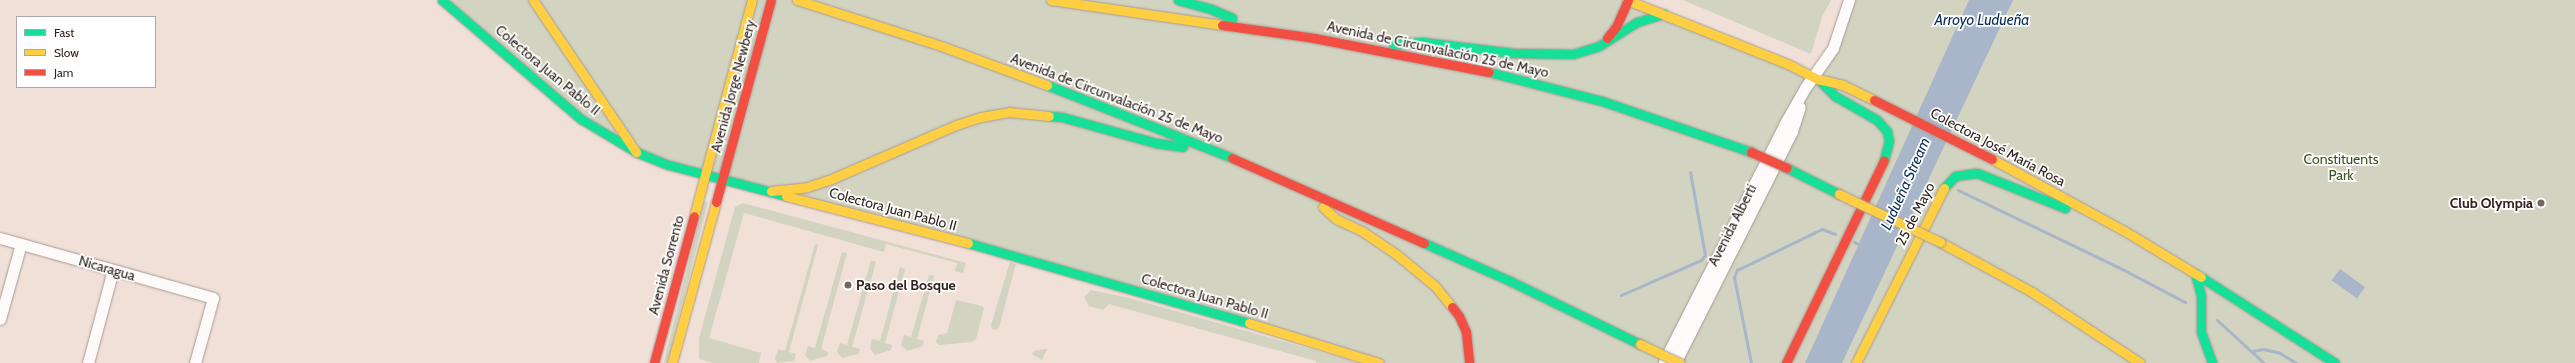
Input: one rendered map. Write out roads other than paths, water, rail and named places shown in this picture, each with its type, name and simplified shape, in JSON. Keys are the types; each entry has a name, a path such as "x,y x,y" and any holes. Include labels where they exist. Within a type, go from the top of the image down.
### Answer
{"main road":[{"name":"Colectora Juan Pablo II","path":"442,0 581,119 636,152 669,165 1003,252 1287,334 1379,363"},
{"path":"533,0 636,152"},
{"name":"Avenida Jorge Newbery","path":"705,174 752,0"},
{"name":"Avenida Jorge Newbery","path":"722,179 771,0"},
{"name":"Avenida de Circunvalación 25 de Mayo","path":"797,0 944,47 1085,99 1220,153 1304,188 1510,281 1680,363"},
{"name":"Avenida de Circunvalación 25 de Mayo","path":"1051,0 1368,46 1540,83 1602,101 1751,152 1940,242 2032,292 2140,363"},
{"path":"1178,0 1211,9 1258,29"},
{"path":"1599,46 1616,27 1627,0"},
{"name":"Colectora José María Rosa","path":"1627,0 1816,78 1843,85 1964,144 2123,230 2195,273 2335,363"},
{"path":"1368,46 1422,42 1548,55 1573,54 1599,46 1637,22 1664,14"},
{"path":"1786,363 1887,154 1889,142 1887,131 1877,120 1835,96 1816,78"},
{"path":"771,191 807,187 829,180 956,125 981,117 1009,112 1062,117 1156,143 1220,153"},
{"name":"25 de Mayo","path":"1856,363 1939,196 1947,183 1955,176 1977,173 2123,230"},
{"name":"Avenida Sorrento","path":"654,363 705,174"},
{"path":"672,363 722,179"},
{"path":"1304,188 1336,219 1362,231 1396,254 1435,286 1459,316 1466,332 1469,363"},
{"path":"2195,273 2201,296 2201,332 2212,363"}],"street":[{"name":"Avenida Alberti","path":"1663,363 1777,138 1805,88 1816,78 1833,48 1849,0"},
{"name":"Avenida Alberti","path":"1675,363 1792,131 1805,88"},
{"name":"Nicaragua","path":"0,238 213,298 195,363"},
{"path":"0,319 21,244"},
{"path":"88,363 113,270"}],"water":[{"name":"Arroyo Ludueña","path":"1969,0 2013,0 1842,363 1805,363"},
{"path":"2340,269 2365,287 2357,299 2332,280"}],"waterway":[{"path":"1621,295 1701,260 1705,255 1690,172"},
{"path":"1958,190 2124,270 2185,302"},
{"path":"1751,363 1734,277 1737,270 1822,229 1835,234"},
{"path":"1854,242 1864,246"},
{"path":"2217,320 2264,363"},
{"path":"2253,351 2263,349 2280,353 2296,363"}],"place":[{"name":"Club Olympia","path":"2541,203"},
{"name":"Paso del Bosque","path":"848,285"}],"park label":[{"name":"Constituents Park","path":"2341,168"}],"water label":[{"name":"Ludueña Stream","path":"1906,184"}]}
